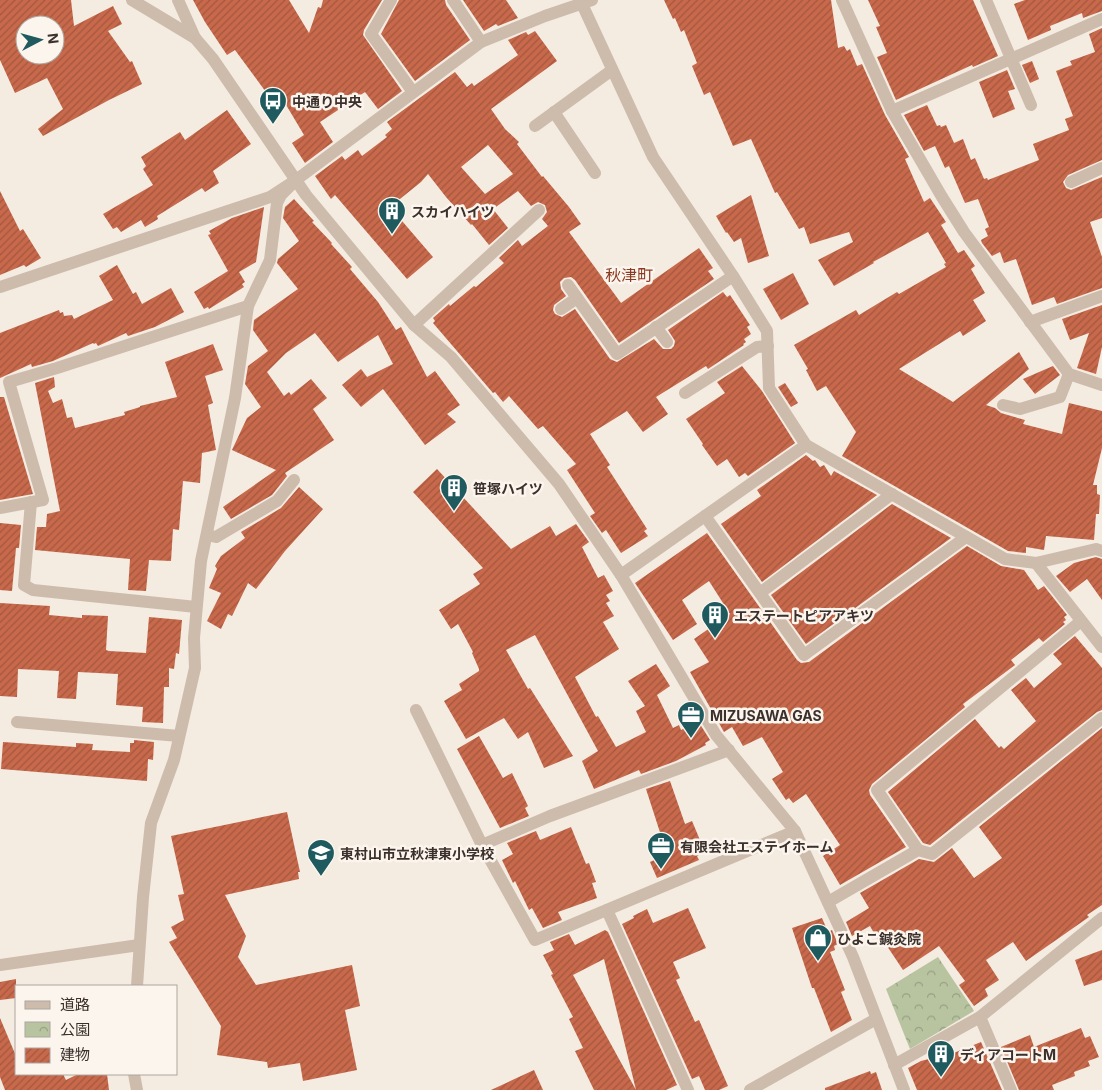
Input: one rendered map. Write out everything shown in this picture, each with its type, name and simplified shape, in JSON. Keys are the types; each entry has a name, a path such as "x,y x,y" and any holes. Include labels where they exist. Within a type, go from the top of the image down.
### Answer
{"street":[{"path":"132,0 195,38"},
{"path":"178,0 195,38 213,59 306,195 414,325 451,357 559,484 620,575 716,735 795,831 852,957 904,1090"},
{"path":"391,0 371,34 413,92"},
{"path":"453,0 480,42"},
{"path":"842,0 892,111 964,232 1069,374 1102,385"},
{"path":"986,0 1031,105"},
{"path":"0,287 270,197 296,180 480,42 545,16 587,2 612,70 653,157 733,276 767,331 769,388 806,445 1005,559 1036,563 1096,549 1102,551"},
{"path":"892,111 1102,19"},
{"path":"535,126 612,70"},
{"path":"554,112 595,173"},
{"path":"1071,182 1102,168"},
{"path":"137,985 151,823 174,760 195,668 194,638 201,561 235,398 248,306 270,260 277,203 281,195 296,180"},
{"path":"414,325 539,210"},
{"path":"568,285 616,354 733,276"},
{"path":"1030,322 1102,296"},
{"path":"561,309 577,298"},
{"path":"0,508 43,500 8,382 248,306"},
{"path":"656,327 668,342"},
{"path":"685,393 757,347 768,346"},
{"path":"1003,405 1020,409 1060,397 1069,374"},
{"path":"620,575 806,445"},
{"path":"207,535 216,537 277,501 294,480"},
{"path":"760,593 892,494"},
{"path":"31,502 24,585 33,590 196,607"},
{"path":"705,516 804,655 966,537"},
{"path":"1036,563 1102,647"},
{"path":"1081,621 877,790 918,850 932,854 1102,718"},
{"path":"416,710 482,845 535,940 795,831"},
{"path":"17,722 179,736"},
{"path":"482,845 550,816 729,750"},
{"path":"828,902 918,850"},
{"path":"607,910 688,1090"},
{"path":"894,1065 980,1017 1102,918"},
{"path":"0,965 139,945"},
{"path":"980,1017 1012,1090"},
{"path":"750,1090 876,1019"},
{"path":"134,1075 137,1090"}],"green space":[{"path":"938,957 974,1011 910,1049 886,989"}],"building":[{"path":"0,0 71,0 74,26 113,6 122,24 108,31 130,62 132,61 142,84 43,136 38,129 63,109 47,78 15,93 0,60"},
{"path":"193,0 289,0 309,33 318,7 321,8 323,0 382,0 364,30 363,35 402,91 378,109 365,92 320,122 333,142 305,163 292,143 304,135 279,93 271,99 235,50 227,55"},
{"path":"399,0 445,0 446,5 470,40 415,81 381,34"},
{"path":"463,0 506,0 518,18 498,26 496,24 484,31"},
{"path":"664,0 831,0 838,48 844,46 847,51 850,49 857,66 862,64 885,115 909,157 905,159 924,202 930,198 946,222 941,225 958,253 964,250 975,266 971,269 985,293 973,300 986,321 963,336 960,331 899,369 953,402 1019,352 1029,369 986,405 995,408 1001,413 1025,420 1023,424 1062,434 1069,403 1102,411 1102,448 1093,485 1097,485 1097,494 1100,495 1099,514 1096,514 1094,540 1046,536 1044,550 1026,547 1026,553 1008,551 842,456 856,432 826,386 817,391 806,370 808,369 794,345 856,310 859,315 897,292 899,294 946,267 944,264 946,263 928,232 834,286 818,260 853,242 849,232 810,244 804,227 799,229 777,192 775,193 751,139 733,146 710,92 704,95 692,66 697,63 684,30 681,32"},
{"path":"868,0 973,0 998,56 973,67 972,65 896,100 877,57 887,53 876,27 880,26"},
{"path":"1025,0 1102,0 1102,11 1083,18 1082,13 1050,26 1051,30 1028,40 1014,4"},
{"path":"1102,28 1102,160 1068,175 1063,182 1066,188 1071,190 1102,177 1102,218 1090,222 1102,257 1102,288 1057,304 1054,297 1032,305 1016,259 1004,263 1000,252 992,256 982,243 981,240 988,236 985,229 989,227 978,199 965,203 949,166 945,168 935,146 924,151 904,115 927,105 937,126 946,125 954,143 963,139 971,160 975,158 984,179 987,178 988,180 1039,160 1033,144 1069,130 1065,119 1073,116 1056,71 1072,65 1070,61 1095,52 1089,34"},
{"path":"535,31 557,61 491,109 505,129 519,142 517,144 542,177 569,207 581,224 569,232 621,303 699,248 713,268 708,271 714,279 619,343 571,277 564,278 560,282 561,289 566,296 554,305 553,310 555,314 562,317 575,309 610,359 617,362 654,339 663,349 671,349 675,341 668,330 723,292 727,297 730,295 750,325 747,327 751,334 744,339 746,342 744,345 708,369 706,366 656,397 668,414 643,432 627,411 590,434 610,465 607,467 647,529 644,531 648,536 621,553 606,530 602,533 590,516 595,513 567,470 576,464 543,426 538,429 509,396 503,402 495,392 493,393 433,323 435,321 433,318 449,304 450,306 474,286 476,287 504,263 499,258 518,240 522,246 548,226 542,219 547,212 545,205 538,202 531,206 518,191 493,209 508,228 489,245 428,174 390,207 433,257 407,279 335,195 331,199 315,176 342,156 345,160 358,150 362,156 387,137 385,135 392,129 387,122 455,72 467,87 472,83 474,86 518,55 508,40 526,32 528,35","holes":["488,145 513,174 485,194 461,167"]},
{"path":"1032,61 1039,79 1030,83 1022,65"},
{"path":"1007,70 1015,89 1008,91 1015,109 993,118 979,82"},
{"path":"227,110 251,144 213,171 219,183 205,192 202,188 157,216 158,219 145,227 141,220 121,232 117,227 113,229 103,214 153,185 143,169 146,166 141,157 180,132 185,140"},
{"path":"0,191 20,231 23,229 41,258 26,267 24,265 0,275"},
{"path":"751,195 769,256 748,263 741,238 734,242 716,216"},
{"path":"294,199 352,267 350,269 378,302 396,330 401,327 427,377 435,371 460,405 447,414 456,422 425,445 383,389 361,407 342,385 361,369 367,377 393,364 378,335 338,362 315,333 286,353 267,372 284,396 289,392 291,395 311,379 327,398 313,409 334,440 285,473 287,476 272,495 231,519 223,507 276,470 232,450 247,418 261,407 245,384 248,366 268,351 253,330 254,320 298,289 277,263 278,259 299,241 283,218 285,207"},
{"path":"264,207 256,262 239,272 245,282 242,284 244,287 209,309 208,307 204,309 194,292 228,271 208,235 211,234 209,231 232,218"},
{"path":"117,265 133,294 136,292 142,304 171,288 184,312 155,327 128,336 126,333 98,346 96,343 93,343 53,361 32,367 31,364 0,378 0,333 59,310 60,313 63,312 64,316 72,315 74,319 113,300 99,276"},
{"path":"793,273 809,304 781,320 763,289"},
{"path":"1102,305 1102,347 1096,374 1077,368 1089,333 1070,340 1062,319"},
{"path":"213,344 223,370 205,376 213,403 208,405 216,450 202,453 200,483 183,481 179,530 173,529 171,561 149,560 146,591 128,590 130,559 35,550 37,527 46,527 47,514 60,511 35,383 54,377 55,387 48,391 53,403 62,399 67,418 72,417 75,428 125,415 124,412 140,406 177,397 165,362"},
{"path":"742,366 762,391 795,443 748,476 745,473 739,477 727,459 717,466 686,419 725,393 717,382"},
{"path":"1053,366 1060,375 1035,394 1023,379"},
{"path":"785,383 798,403 791,407 778,387"},
{"path":"0,397 4,397 33,494 0,500"},
{"path":"806,455 813,461 815,460 820,467 824,465 831,476 834,471 877,495 762,582 721,524 761,496 757,490"},
{"path":"437,469 511,549 550,526 556,536 576,524 589,542 582,547 598,578 604,575 613,591 606,595 610,601 606,603 614,616 603,622 619,649 575,677 596,717 598,716 616,747 646,732 636,711 645,706 628,681 656,664 670,686 657,695 673,728 679,725 681,730 698,721 710,740 705,743 706,745 676,761 641,774 639,770 594,789 582,761 598,751 535,635 506,650 528,689 530,688 573,756 544,768 528,732 518,739 504,718 466,739 444,701 462,690 459,684 479,671 479,669 473,652 458,624 451,629 439,610 480,584 473,574 483,568 413,492"},
{"path":"299,487 323,509 285,551 256,589 248,583 232,616 228,614 221,629 207,621 221,593 209,588 217,569 215,566 221,556 245,538 241,532 281,508"},
{"path":"892,504 951,538 806,644 771,595"},
{"path":"0,523 21,525 19,548 16,548 12,591 0,590"},
{"path":"707,533 801,663 809,662 967,546 1001,566 1024,570 1038,590 1044,586 1067,615 1064,617 1066,620 1063,622 1065,624 1043,642 1039,638 1011,660 1015,665 963,704 965,707 872,784 869,790 870,795 906,847 840,885 823,856 840,845 806,794 793,803 789,798 786,800 772,779 783,772 762,737 743,746 732,727 724,732 690,672 709,662 694,639 730,614 709,581 682,600 697,624 673,640 635,583"},
{"path":"1096,557 1102,559 1102,600 1087,579 1070,592 1056,576 1074,563"},
{"path":"0,603 50,606 49,615 82,618 82,615 108,616 106,650 109,651 146,653 149,617 182,620 179,654 176,653 174,669 169,668 169,687 164,687 163,723 142,722 143,707 116,705 118,674 78,672 76,699 57,698 59,671 18,669 17,697 0,696"},
{"path":"1075,636 1102,668 1102,710 1097,712 930,845 923,843 888,792 975,719 999,748 1001,746 1004,749 1036,721 1011,690 1026,678 1034,688 1062,664 1053,654"},
{"path":"1102,728 1102,905 1087,915 1089,917 1026,961 1013,942 986,960 999,980 985,989 988,996 974,1006 959,985 965,981 939,946 903,970 883,940 879,942 870,926 852,936 846,922 869,908 860,893 919,859 934,862 952,848 974,878 1002,858 979,827"},
{"path":"479,736 503,778 512,773 528,806 525,808 529,816 500,828 457,749"},
{"path":"134,740 154,742 153,760 148,759 147,781 1,769 3,742 76,747 76,743 93,744 92,750 130,752 130,743 134,743"},
{"path":"670,781 685,824 692,821 705,852 697,856 699,860 657,878 650,862 667,854 646,789"},
{"path":"287,812 300,872 298,872 299,879 225,895 246,936 238,957 256,985 352,965 360,1006 345,1010 357,1070 303,1081 300,1063 268,1068 267,1062 217,1055 221,1026 169,942 177,938 171,927 184,920 178,895 184,894 171,836"},
{"path":"571,827 586,864 589,863 596,882 592,883 597,898 558,912 562,920 543,928 532,908 529,910 502,860 513,854 507,843 536,831 540,840"},
{"path":"688,908 706,948 673,962 680,978 676,980 695,1022 699,1020 728,1086 719,1090 705,1090 699,1076 692,1079 622,924 647,909 653,923"},
{"path":"822,918 828,932 832,930 838,944 834,946 835,950 830,952 845,990 841,992 852,1020 831,1032 814,988 812,988 792,928"},
{"path":"605,930 608,932 677,1085 666,1090 636,1090 594,1090 575,1051 583,1048 569,1019 573,1017 551,975 553,974 543,955 554,950 550,942 569,934 575,945","holes":["604,959 636,1090 573,975"]},
{"path":"1102,950 1102,980 1084,986 1075,960"},
{"path":"16,979 15,998 0,1000 0,982"},
{"path":"0,1018 15,1054 15,1075 64,1075 66,1080 76,1075 107,1075 109,1090 5,1090 0,1077"},
{"path":"1081,1028 1085,1038 1090,1036 1099,1057 1088,1061 1090,1066 1074,1072 1075,1076 1052,1085 1054,1090 1019,1090 1001,1047 1030,1035 1034,1047"},
{"path":"981,1042 1002,1090 917,1090 908,1068 921,1061 940,1056 941,1058"},
{"path":"534,1070 543,1090 491,1090"},
{"path":"870,1071 871,1074 876,1072 882,1090 825,1090 825,1088"}],"place":[{"name":"中通り中央","path":"273,125"},
{"name":"スカイハイツ","path":"392,235"},
{"name":"笹塚ハイツ","path":"454,512"},
{"name":"エステートピアアキツ","path":"715,639"},
{"name":"MIZUSAWA GAS","path":"691,739"},
{"name":"有限会社エステイホーム","path":"661,870"},
{"name":"東村山市立秋津東小学校","path":"321,877"},
{"name":"ひよこ鍼灸院","path":"818,962"},
{"name":"ディアコートM","path":"941,1078"}],"district":[{"name":"秋津町","path":"629,275"}]}
